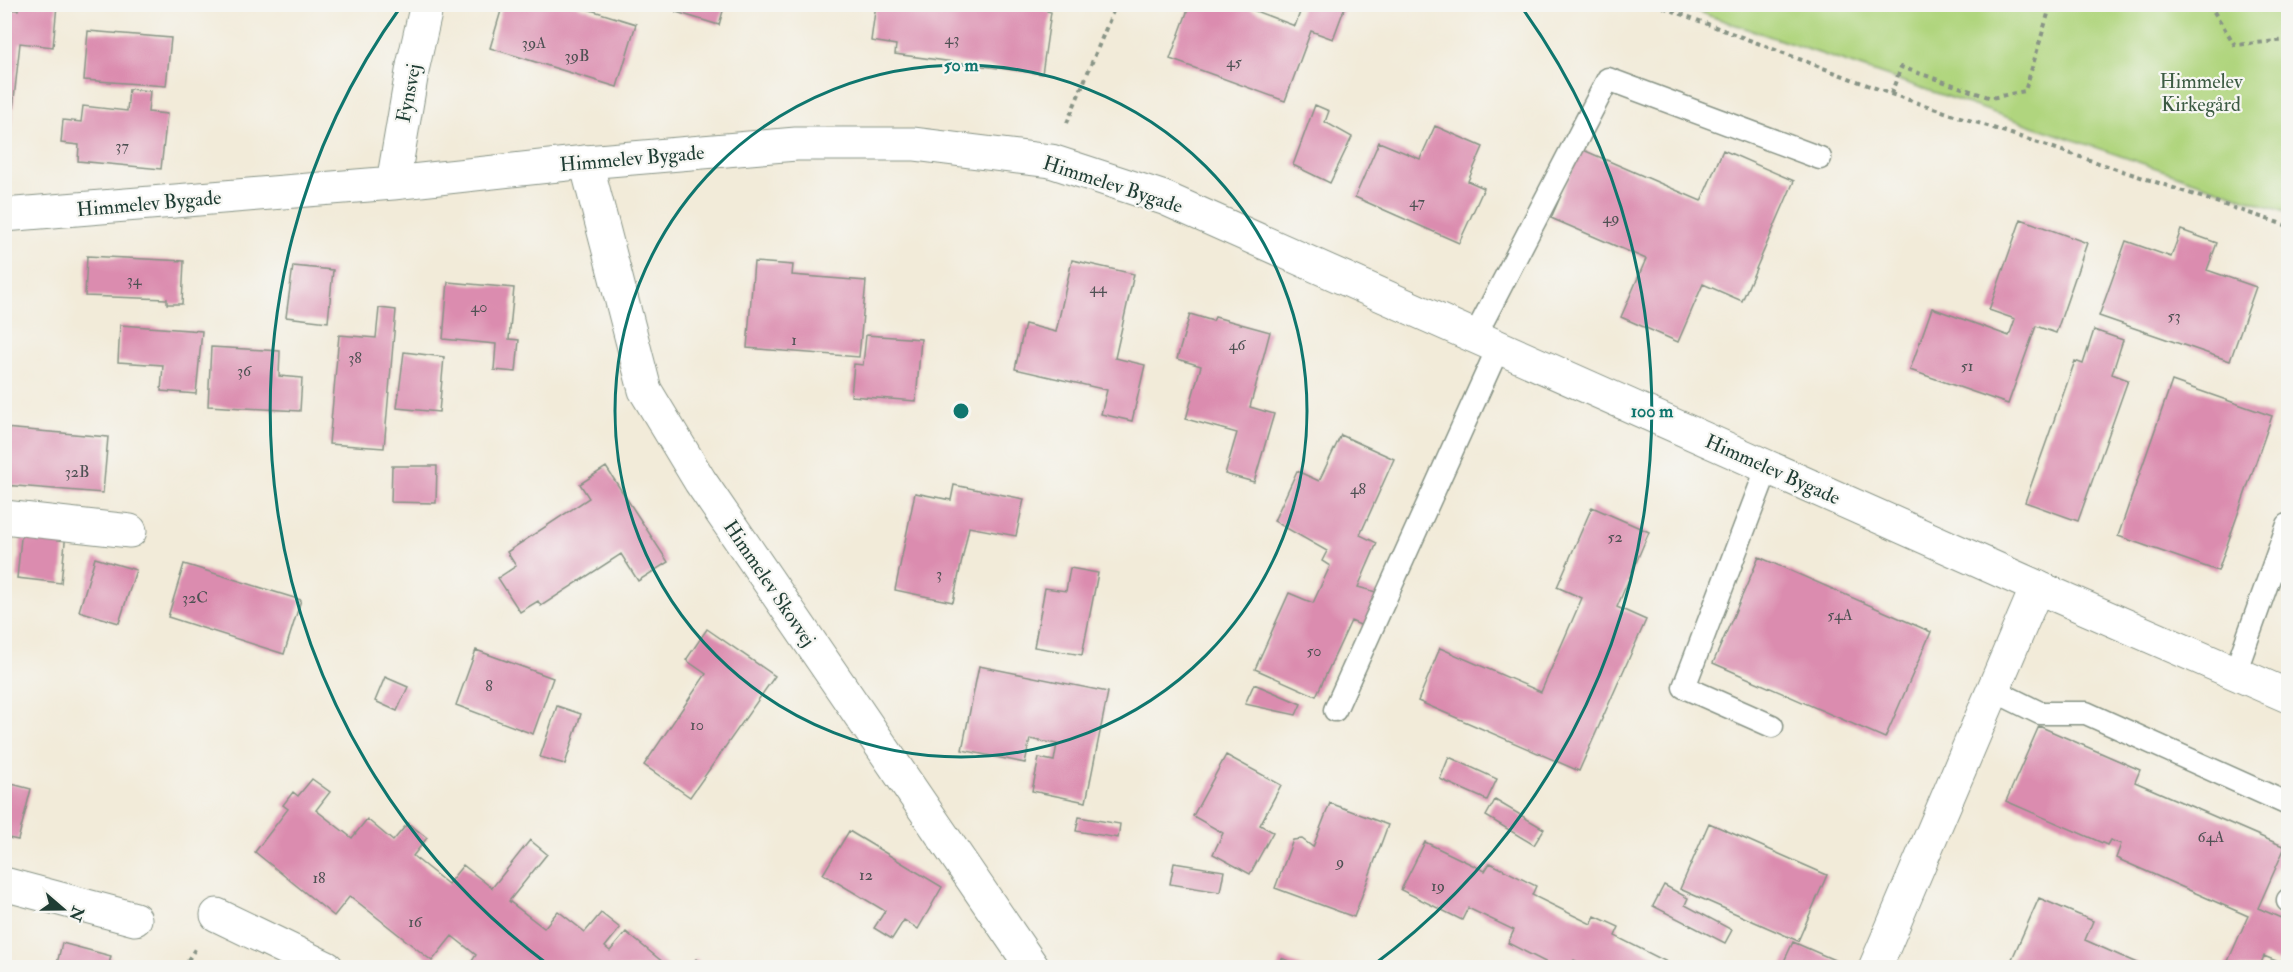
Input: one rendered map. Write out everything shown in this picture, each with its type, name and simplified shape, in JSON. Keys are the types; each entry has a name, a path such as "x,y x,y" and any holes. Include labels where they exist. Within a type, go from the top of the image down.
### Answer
{"street":[{"name":"Fynsvej","path":"393,183 413,66 427,4"},
{"name":"Himmelev Bygade","path":"4,215 393,183 586,162 819,144 914,144 1051,161 1164,198 2037,587 2289,696"},
{"name":"Himmelev Skovvej","path":"586,162 645,390 700,481 1033,968"},
{"path":"4,517 130,531"},
{"path":"1875,968 2037,587"},
{"path":"4,884 135,920"},
{"path":"217,915 327,968"}],"lane":[{"path":"1335,710 1487,341 1608,79 1820,158"},
{"path":"1768,466 1684,687 1772,726"},
{"path":"2235,673 2289,525"},
{"path":"1993,690 2040,713 2086,713 2289,804"}],"path":[{"path":"1051,161 1116,4"},
{"path":"1655,4 1891,94 2289,226"},
{"path":"1891,94 1901,67 1991,98 2025,91 2050,4"},
{"path":"2209,4 2235,45 2289,40"}],"green space":[{"name":"Himmelev Kirkegård","path":"1682,5 2288,5 2288,213 1707,15"}],"building":[{"path":"19,4 57,5 53,47 20,43 9,146 4,146 4,9 18,10"},
{"path":"503,4 571,4 636,24 617,87 490,48"},
{"path":"678,4 725,4 719,25 676,12"},
{"path":"876,4 1048,5 1047,11 1051,12 1042,74 895,54 896,45 871,41"},
{"path":"1190,4 1237,4 1295,26 1303,4 1346,4 1333,39 1311,31 1285,101 1170,59"},
{"path":"88,31 171,38 166,86 84,80"},
{"path":"129,89 150,91 148,112 167,114 161,169 78,161 79,145 61,143 63,120 81,122 83,106 127,111"},
{"path":"1315,105 1329,111 1325,122 1352,137 1330,183 1293,165"},
{"path":"1435,126 1483,147 1468,181 1484,188 1459,243 1355,197 1379,142 1420,159"},
{"path":"1581,149 1701,201 1723,150 1794,181 1742,301 1703,284 1678,342 1621,317 1646,259 1551,218"},
{"path":"2021,219 2087,243 2056,333 2036,326 2008,404 1910,370 1932,308 2009,336 2015,319 1989,310"},
{"path":"2181,230 2217,243 2207,270 2256,287 2230,361 2099,316 2126,241 2171,257"},
{"path":"87,256 184,261 182,304 167,304 167,299 85,296"},
{"path":"1072,260 1134,274 1115,358 1145,365 1132,421 1101,414 1107,390 1015,369 1025,324 1056,332"},
{"path":"754,262 793,265 792,275 866,281 859,357 747,348"},
{"path":"293,266 333,270 328,322 286,317"},
{"path":"448,282 514,288 509,339 519,340 516,372 494,370 496,344 443,339"},
{"path":"379,308 396,310 384,448 329,444 339,335 376,338"},
{"path":"1190,314 1213,321 1215,317 1270,332 1250,407 1274,414 1254,482 1225,474 1237,433 1186,419 1201,366 1177,359"},
{"path":"120,325 202,331 196,394 161,391 163,365 118,362"},
{"path":"2094,330 2123,340 2112,374 2128,380 2078,521 2025,502 2075,361 2083,364"},
{"path":"866,335 921,339 916,401 851,396 854,364 863,365"},
{"path":"211,347 280,351 279,376 302,378 300,411 208,406"},
{"path":"404,352 444,357 439,412 397,408"},
{"path":"2172,381 2272,416 2218,571 2118,536"},
{"path":"4,428 108,437 103,493 4,485"},
{"path":"1341,435 1394,459 1360,535 1377,543 1358,587 1383,594 1367,628 1351,621 1316,696 1255,669 1289,593 1313,603 1330,566 1322,561 1327,551 1274,521 1297,471 1319,481"},
{"path":"392,466 437,466 436,503 391,502"},
{"path":"606,467 668,562 638,581 621,554 541,606 538,601 520,612 498,578 516,566 507,552 589,498 580,484"},
{"path":"954,485 1024,499 1016,536 969,527 953,602 895,590 915,493 951,500"},
{"path":"1592,507 1649,532 1617,607 1646,620 1579,771 1418,701 1440,648 1541,692 1582,598 1557,587"},
{"path":"22,528 66,532 61,583 17,578"},
{"path":"1759,557 1931,632 1885,738 1713,663"},
{"path":"95,558 136,570 119,623 79,611"},
{"path":"184,564 301,600 284,654 168,617"},
{"path":"1070,568 1098,573 1082,655 1034,647 1045,588 1066,591"},
{"path":"707,629 775,676 690,797 644,765 706,674 686,660"},
{"path":"476,650 553,678 533,734 456,705"},
{"path":"979,666 1108,692 1086,802 1032,791 1039,758 1054,761 1057,744 1030,739 1025,763 962,750"},
{"path":"385,677 408,687 397,711 375,701"},
{"path":"1254,684 1301,704 1296,715 1245,704"},
{"path":"557,706 581,714 565,764 540,757"},
{"path":"2039,726 2140,770 2135,782 2285,847 2258,908 2288,921 2288,945 2281,963 2264,956 2259,968 2225,968 2248,916 2116,858 2121,844 2110,840 2107,845 2006,801"},
{"path":"1226,755 1281,785 1260,825 1273,832 1250,874 1213,854 1223,833 1193,816"},
{"path":"1449,757 1497,779 1487,800 1440,779"},
{"path":"312,779 330,792 316,810 352,838 367,819 393,841 408,823 427,838 413,856 448,884 463,865 492,888 530,840 547,854 509,901 544,928 558,911 585,932 601,913 620,928 605,947 610,951 626,932 670,968 480,968 472,961 476,955 452,936 432,961 350,896 334,916 255,852 288,809 283,805 293,792 298,796"},
{"path":"4,782 31,789 18,840 4,837"},
{"path":"1495,800 1544,829 1534,845 1486,816"},
{"path":"1330,803 1388,825 1354,917 1275,888 1293,840 1302,839 1313,847"},
{"path":"1079,817 1120,824 1118,838 1076,831"},
{"path":"1709,823 1827,875 1798,941 1680,889"},
{"path":"849,831 942,887 918,929 904,920 892,939 874,928 885,911 823,874"},
{"path":"1425,842 1485,871 1490,863 1536,886 1532,895 1591,924 1595,916 1619,927 1615,936 1675,966 1674,968 1589,968 1574,960 1570,968 1557,968 1508,943 1514,930 1468,908 1462,920 1401,890"},
{"path":"1174,863 1224,871 1220,892 1170,884"},
{"path":"1664,885 1688,898 1685,905 1732,930 1725,943 1653,906"},
{"path":"2039,898 2093,921 2085,940 2148,968 2008,968"},
{"path":"1793,942 1846,965 1846,968 1781,968"},
{"path":"62,943 111,956 108,968 56,968"},
{"path":"1281,958 1304,967 1304,968 1277,968"},
{"path":"696,959 707,968 689,968"}]}
